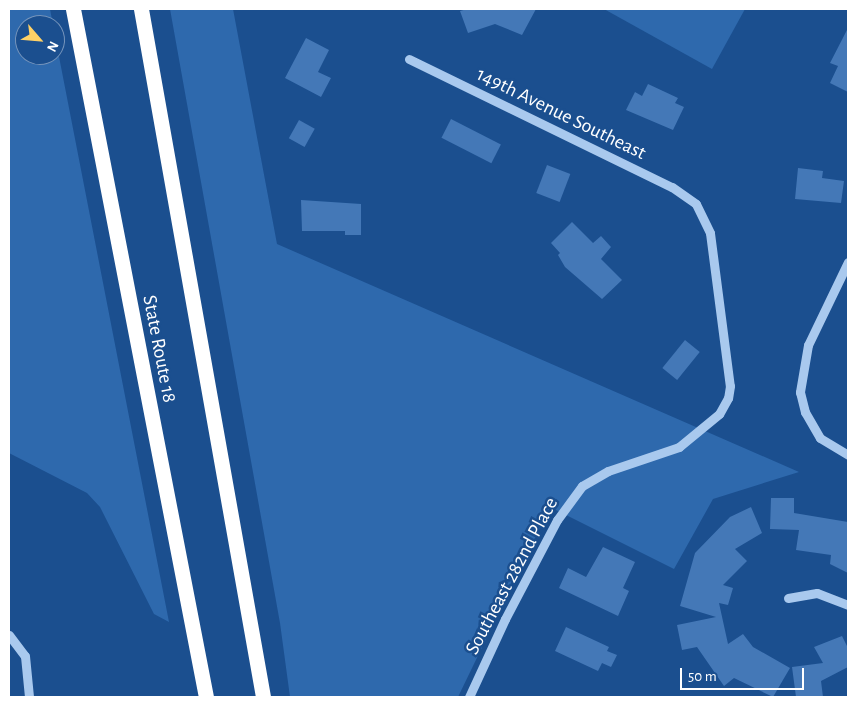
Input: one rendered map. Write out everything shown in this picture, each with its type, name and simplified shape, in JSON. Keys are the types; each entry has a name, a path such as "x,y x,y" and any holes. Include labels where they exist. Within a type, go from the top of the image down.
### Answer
{"highway":[{"name":"State Route 18","path":"73,9 206,697"},
{"name":"State Route 18","path":"140,9 263,697"}],"street":[{"name":"149th Avenue Southeast","path":"409,59 672,188 696,204"},
{"name":"Southeast 282nd Place","path":"469,697 540,553 582,486 608,470 680,447 705,428 728,398 710,234 696,204"},
{"path":"848,262 808,345 800,392 805,412 820,438 848,455"},
{"path":"788,598 817,593 848,605"},
{"path":"9,635 26,656 29,697"}],"shaded area":[{"path":"9,9 50,9 51,15 15,15 15,65 61,65 169,622 154,614 100,507 87,493 9,453"},
{"path":"170,9 233,9 277,244 799,472 713,499 674,569 550,507 458,697 290,697 280,623"},
{"path":"604,9 745,9 712,69"}],"building":[{"path":"467,9 536,9 522,35 495,24 468,33 460,11"},
{"path":"848,28 848,92 830,83 838,66 830,63"},
{"path":"306,38 329,50 318,72 331,78 321,97 285,78"},
{"path":"648,84 678,98 675,103 684,107 673,130 626,110 635,92 642,96"},
{"path":"451,119 501,144 491,163 441,138"},
{"path":"299,120 315,129 305,147 289,138"},
{"path":"547,165 570,174 560,202 536,193"},
{"path":"798,168 823,171 822,178 844,181 841,203 795,199"},
{"path":"301,200 361,204 361,235 345,235 345,231 302,231"},
{"path":"572,222 593,243 601,236 611,247 601,259 622,280 602,299 565,267 558,255 560,253 551,243"},
{"path":"685,340 700,352 677,380 662,368"},
{"path":"771,498 794,498 794,513 848,522 848,573 830,564 831,555 796,550 799,530 770,529"},
{"path":"751,507 762,533 735,549 747,561 723,585 733,588 728,605 719,603 728,644 743,634 753,647 790,668 773,697 734,678 724,686 697,647 682,650 677,625 716,617 680,606 695,553 730,517"},
{"path":"603,547 635,562 623,588 629,591 618,616 559,588 568,568 586,577"},
{"path":"566,627 609,647 607,651 617,655 611,667 602,663 598,671 555,651"},
{"path":"842,636 848,648 848,667 821,681 823,697 796,697 792,667 823,663 814,647"}]}
